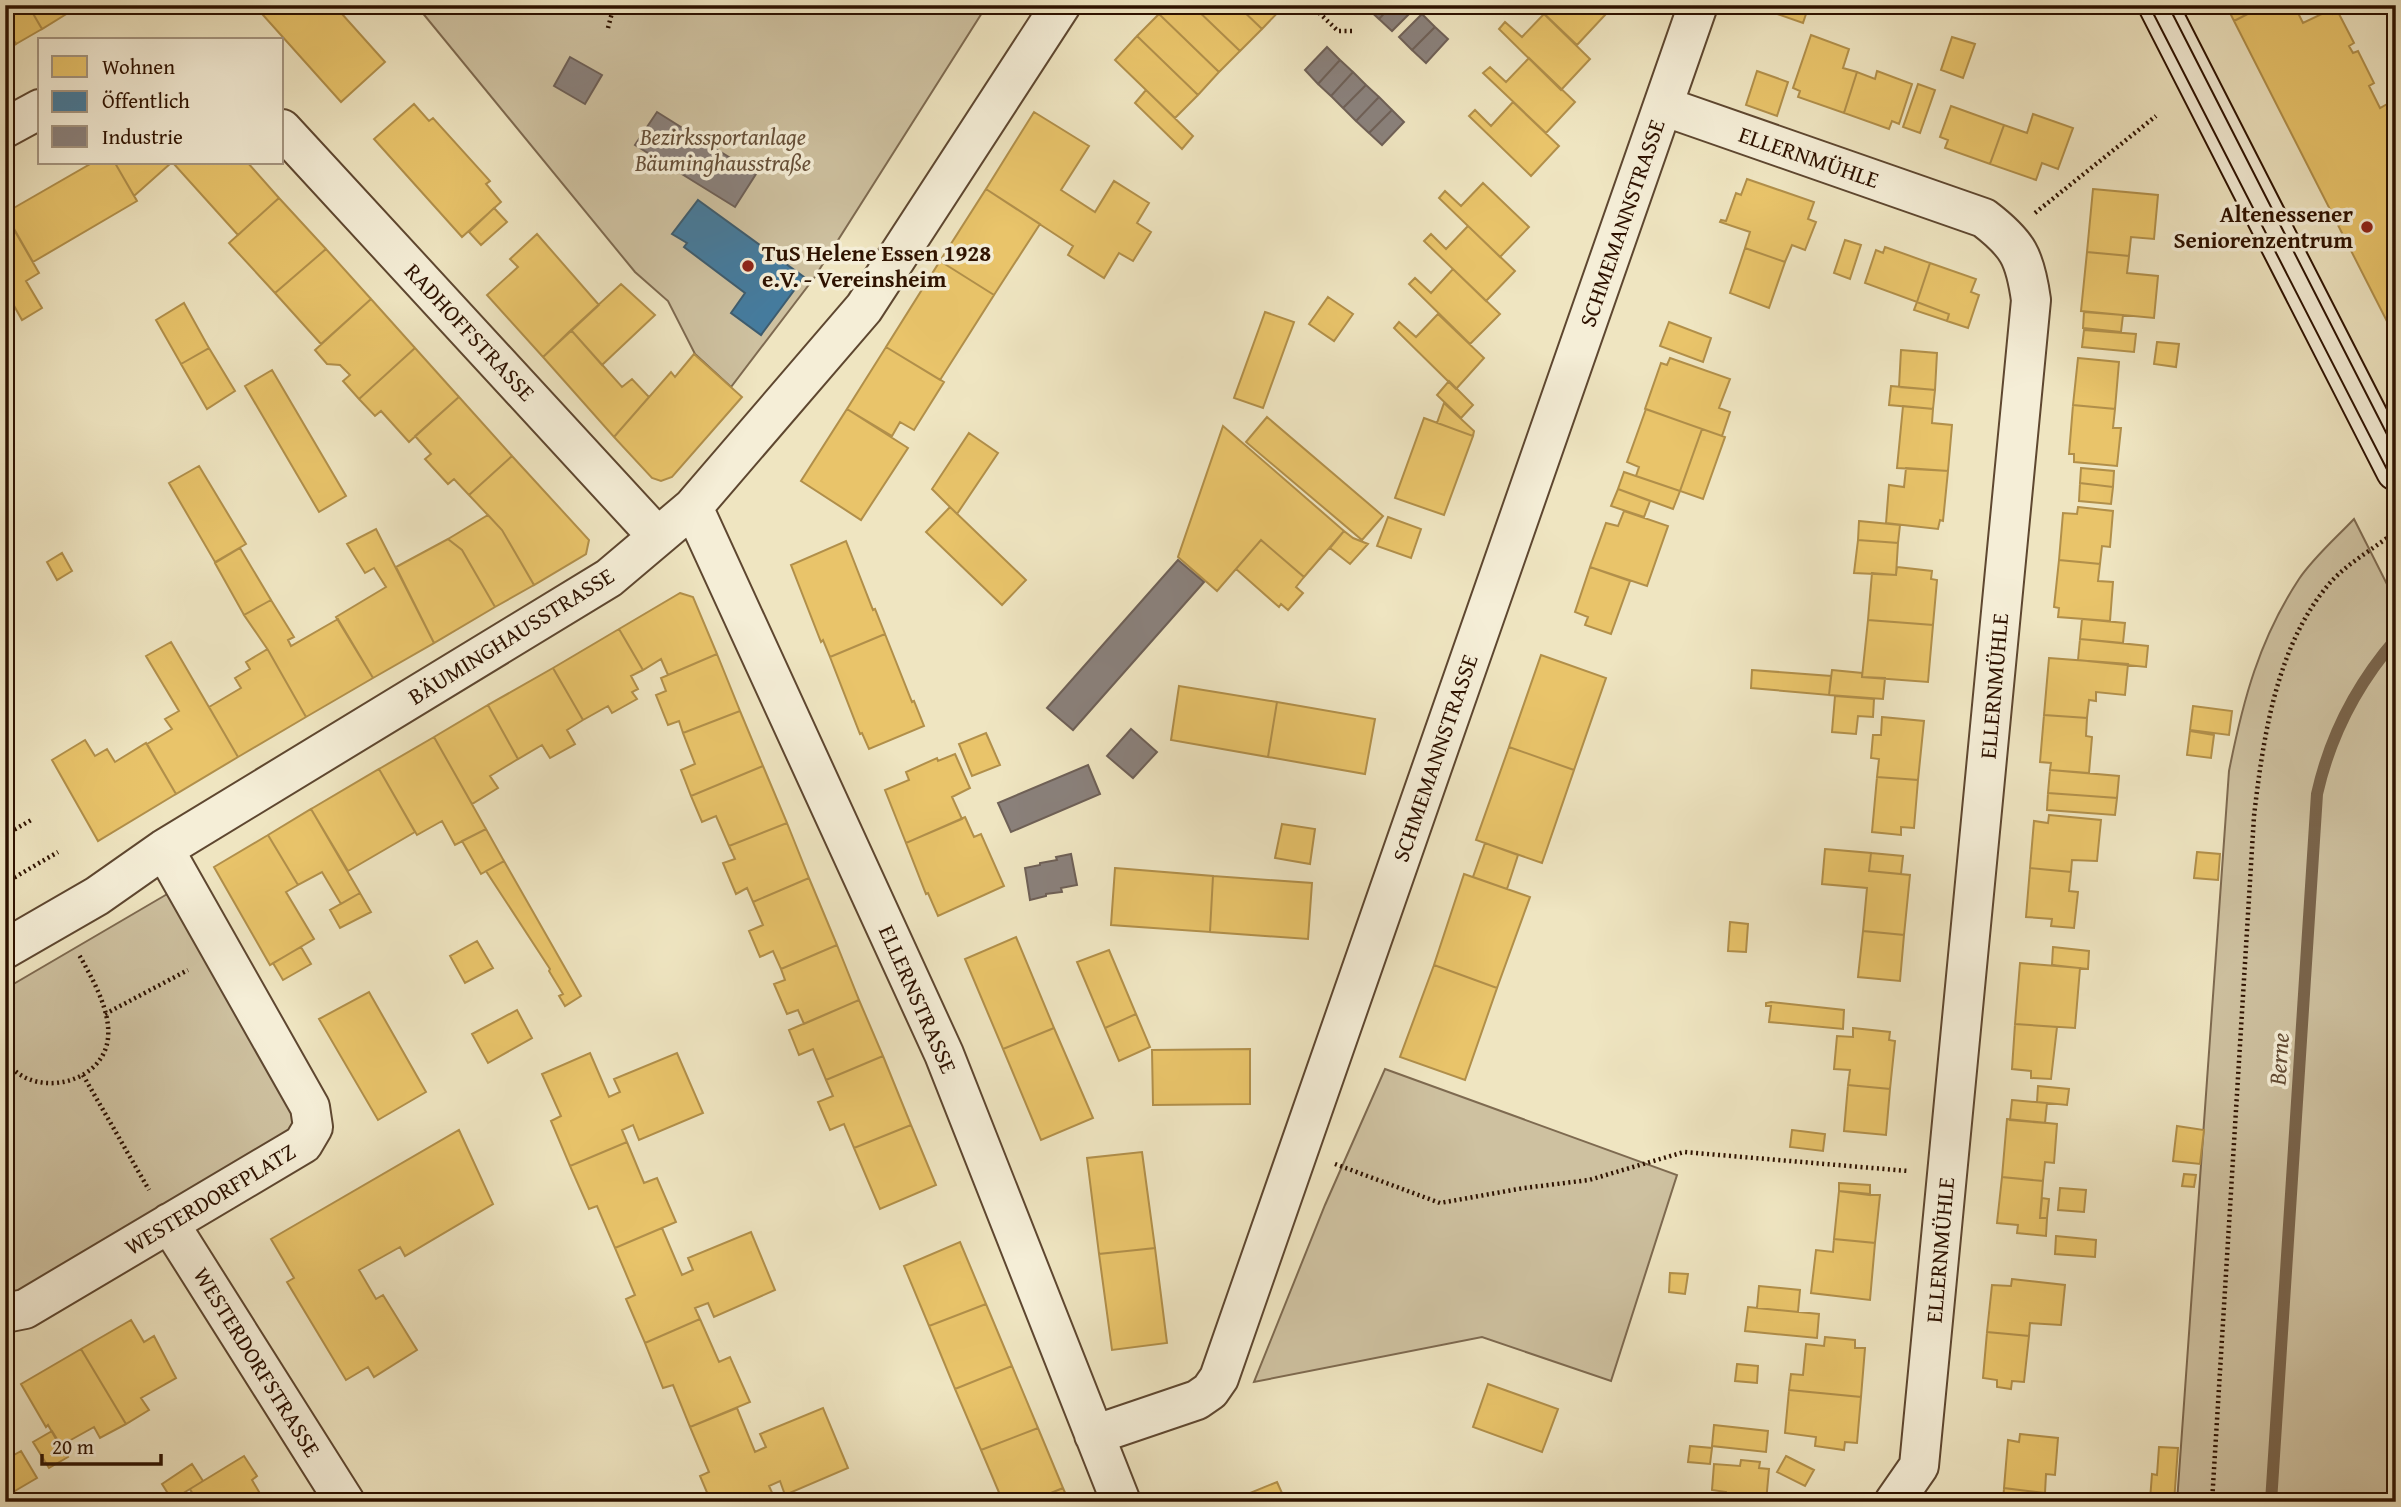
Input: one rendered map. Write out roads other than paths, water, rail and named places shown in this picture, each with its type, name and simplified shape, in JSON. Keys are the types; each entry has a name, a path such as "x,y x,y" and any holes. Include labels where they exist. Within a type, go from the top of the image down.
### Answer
{"street":[{"name":"BÄUMINGHAUSSTRASSE","path":"5,949 97,896 164,849 609,578 693,507 863,309 1061,5"},
{"name":"SCHMEMANNSTRASSE","path":"1094,1434 1197,1400 1210,1391 1219,1378 1698,5"},
{"path":"2158,5 2396,471"},
{"name":"ELLERNMÜHLE","path":"1663,106 1984,218 2007,236 2019,253 2027,273 2031,300 1919,1466 1894,1502"},
{"path":"5,128 38,110"},
{"name":"RADHOFFSTRASSE","path":"284,131 657,536"},
{"name":"ELLERNSTRASSE","path":"693,507 944,1054 1121,1502"},
{"name":"WESTERDORFPLATZ","path":"5,1313 25,1309 303,1144 313,1127 310,1107 164,849"},
{"name":"WESTERDORFSTRASSE","path":"169,1223 345,1502"}],"waterway":[{"name":"Berne","path":"2271,1502 2317,794 2337,731 2369,674 2396,639"}],"tram line":[{"path":"2149,5 2396,487"},
{"path":"2168,5 2396,452"}],"place":[{"name":"Altenessener Seniorenzentrum","path":"2367,227"},
{"name":"TuS Helene Essen 1928 e.V. - Vereinsheim","path":"748,266"}],"park label":[{"name":"Bezirkssportanlage Bäuminghausstraße","path":"723,150"}]}
